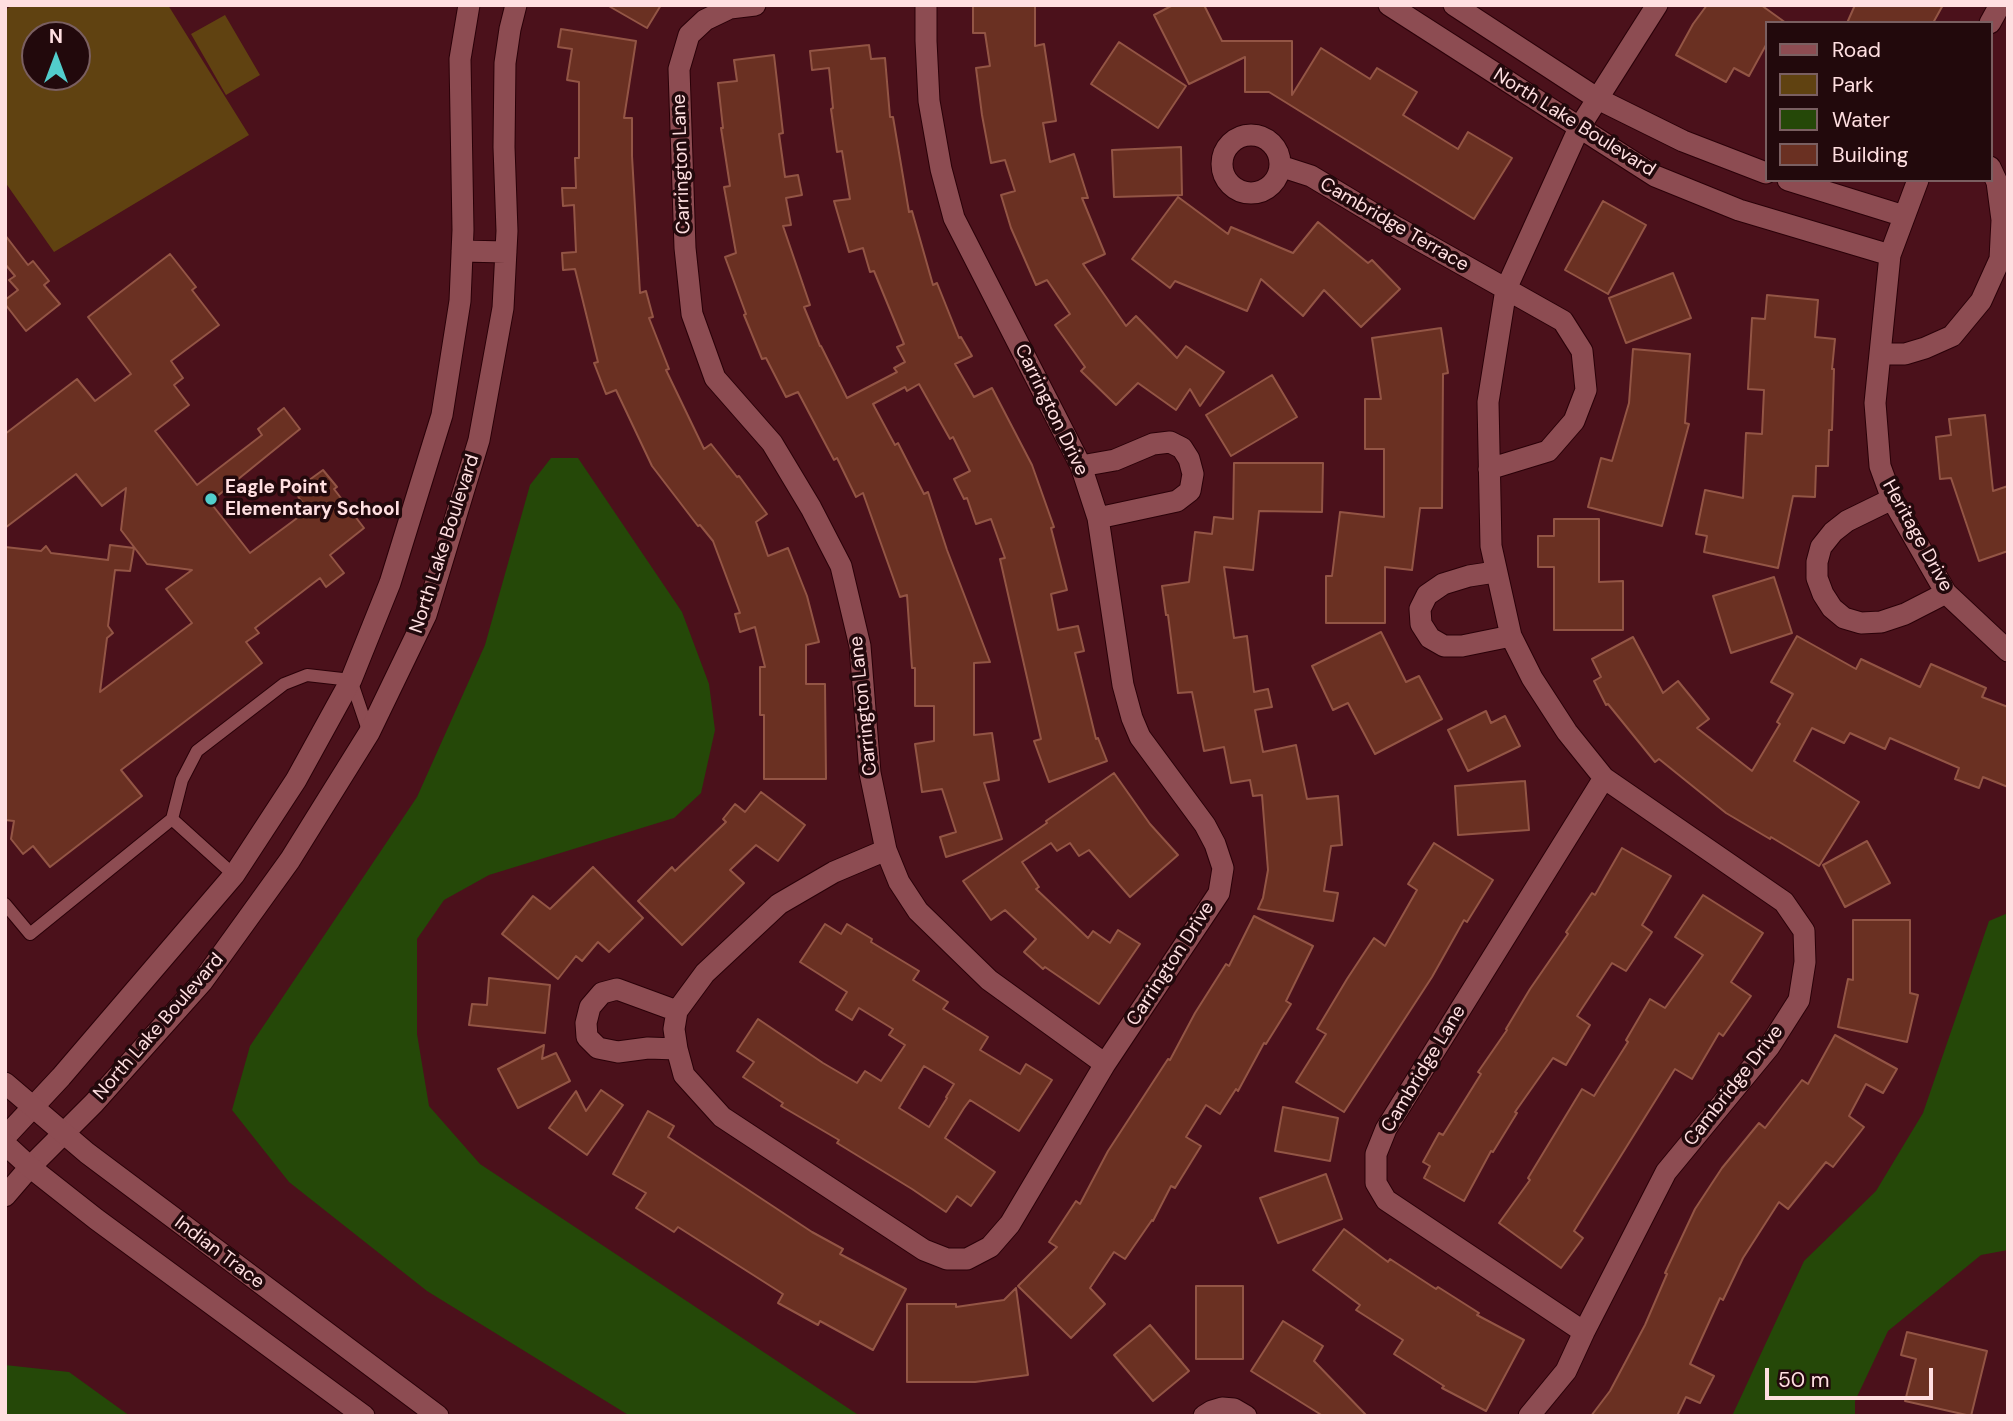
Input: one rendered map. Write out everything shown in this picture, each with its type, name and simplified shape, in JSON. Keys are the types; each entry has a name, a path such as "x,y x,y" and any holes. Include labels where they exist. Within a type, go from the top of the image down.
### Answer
{"street":[{"name":"North Lake Boulevard","path":"5,1137 35,1107 234,875 296,780 351,680 390,583 442,415 460,301 463,251 460,59 469,5"},
{"name":"North Lake Boulevard","path":"5,1196 94,1103 202,982 290,860 369,733 426,615 479,440 503,309 506,252 505,63 516,5"},
{"name":"Carrington Lane","path":"755,5 730,8 705,20 689,35 679,69 685,248 692,314 715,378 772,443 811,508 841,566 860,646 870,772 886,850 899,883 918,911 989,980 1105,1064"},
{"name":"Carrington Drive","path":"677,1012 674,1029 684,1075 722,1116 924,1250 947,1259 967,1259 990,1247 1010,1224 1105,1064 1219,892 1223,867 1215,844 1205,825 1140,737 1132,718 1123,685 1098,518 1081,466 954,218 929,101 926,5"},
{"name":"North Lake Boulevard","path":"1389,5 1655,176 1739,210 1890,255"},
{"name":"North Lake Boulevard","path":"1454,5 1598,99 1684,141 1764,172"},
{"name":"Cambridge Drive","path":"1529,1416 1566,1371 1665,1172 1769,1047 1798,999 1805,962 1804,931 1784,902 1604,778 1567,732 1532,678 1511,636 1495,572 1491,545 1488,402 1506,289 1580,128 1657,5"},
{"path":"1991,21 2000,5"},
{"name":"Cambridge Terrace","path":"1280,166 1311,176 1506,289"},
{"path":"1880,354 1905,354 1952,336 1981,301 2000,260 2002,220 1997,182 1992,171"},
{"path":"1794,182 1903,216"},
{"name":"Heritage Drive","path":"1917,182 1890,255 1875,403 1880,466 1892,499 1946,593 2008,651"},
{"path":"463,251 506,252"},
{"path":"1489,469 1548,451 1574,421 1586,390 1582,351 1563,321 1506,289"},
{"path":"1081,466 1115,460 1153,444 1170,442 1182,448 1189,459 1193,474 1190,491 1177,501 1098,518"},
{"path":"1892,499 1847,521 1833,532 1821,547 1817,578 1822,594 1844,618 1861,623 1893,618 1946,593"},
{"path":"1495,572 1443,584 1427,595 1420,610 1422,624 1430,638 1444,646 1462,646 1511,636"},
{"name":"Cambridge Lane","path":"1584,1332 1386,1200 1376,1183 1376,1154 1386,1129 1604,778"},
{"path":"677,1049 649,1048 618,1052 598,1048 587,1037 586,1023 590,1007 601,993 617,989 677,1012 705,973 779,904 834,872 886,850"},
{"name":"Indian Trace","path":"5,1083 87,1153 439,1416"},
{"path":"5,1144 96,1219 364,1416"},
{"path":"1204,1416 1222,1408 1234,1409 1246,1416"}],"lane":[{"path":"5,904 30,934 173,819 182,780 197,751 284,684 307,675 351,680 369,733"},
{"path":"173,819 234,875"}],"green space":[{"path":"13,5 168,5 249,135 54,252 5,182 5,10"},
{"path":"225,15 260,75 226,95 191,34"}],"water":[{"path":"551,458 578,458 682,612 709,684 715,730 701,793 674,818 489,875 444,900 417,939 417,1034 429,1106 480,1164 860,1416 630,1416 427,1291 289,1182 232,1110 250,1046 417,797 485,645 530,485"},
{"path":"2008,913 2008,1250 1981,1255 1888,1331 1855,1401 1855,1416 1732,1416 1804,1261 1876,1191 1923,1113 1989,921"},
{"path":"5,1365 69,1372 130,1416 5,1416"}],"building":[{"path":"607,5 661,5 647,28"},
{"path":"973,5 1035,5 1035,46 1044,44 1056,121 1043,123 1050,162 1074,154 1088,198 1082,198 1105,254 1083,264 1126,326 1136,316 1177,358 1186,346 1224,372 1200,406 1190,389 1176,410 1138,383 1116,405 1081,371 1085,367 1055,325 1070,314 1047,280 1036,285 1011,228 1001,195 1015,191 1005,160 991,163 976,68 990,66 985,33 973,33"},
{"path":"1173,5 1204,5 1222,41 1292,41 1292,95 1321,48 1370,79 1377,68 1417,92 1403,115 1458,149 1468,132 1512,158 1474,219 1269,92 1245,92 1245,57 1189,84 1154,15"},
{"path":"1707,5 1761,5 1783,21 1764,21 1764,49 1749,76 1734,68 1726,82 1676,55"},
{"path":"1855,5 1943,5 1934,21 1848,21"},
{"path":"561,29 636,41 624,118 632,118 640,293 646,291 653,317 649,318 669,369 666,370 704,449 711,444 767,514 756,522 768,556 788,548 807,596 819,642 806,645 806,684 825,684 826,779 764,779 764,715 760,715 760,667 765,667 755,627 740,632 735,614 740,613 713,541 700,525 698,526 652,466 616,390 606,394 594,363 598,362 575,269 563,270 562,253 576,252 574,205 563,206 562,188 576,188 575,158 579,158 579,82 567,80 572,49 558,47"},
{"path":"1119,42 1186,86 1158,128 1091,84"},
{"path":"869,45 871,59 885,58 890,117 893,117 909,212 912,211 933,285 937,283 959,338 961,337 972,356 955,364 974,397 992,388 1032,465 1054,527 1051,528 1067,590 1051,594 1058,630 1078,626 1084,651 1075,653 1096,739 1098,738 1107,761 1049,782 1034,741 1041,739 1000,559 1005,558 991,519 976,524 967,498 964,499 954,479 970,471 953,437 950,439 919,384 907,391 905,387 873,404 895,445 898,443 924,494 928,492 990,662 974,663 974,735 992,733 999,780 984,783 1002,839 946,857 940,837 956,832 942,789 922,792 915,744 934,741 934,706 915,706 915,668 912,668 907,595 900,597 863,493 856,497 837,458 834,460 798,392 786,397 766,358 762,359 725,257 736,253 724,187 730,186 721,128 718,83 737,81 734,60 774,55 783,133 779,134 785,177 798,175 802,195 786,198 791,225 783,226 810,305 804,307 820,346 847,398 897,372 894,368 905,362 897,347 904,344 874,271 870,272 863,248 849,252 834,201 850,199 842,151 837,152 829,68 812,70 810,51"},
{"path":"1181,147 1182,195 1114,197 1112,150"},
{"path":"1178,197 1228,234 1231,227 1293,253 1318,222 1368,263 1372,260 1400,289 1361,327 1324,290 1303,316 1261,279 1247,311 1175,281 1170,288 1132,259"},
{"path":"1603,201 1646,225 1608,294 1565,270"},
{"path":"5,235 28,265 33,261 49,281 44,285 60,304 26,331 5,304 5,300 18,290 9,280 15,276 5,264"},
{"path":"170,254 196,287 192,290 219,325 171,361 183,378 174,385 189,405 155,431 197,485 262,435 258,429 284,408 300,429 210,502 250,553 308,510 294,491 323,470 364,528 330,555 344,573 326,587 320,578 255,628 259,633 246,642 262,663 121,770 142,796 50,867 33,846 23,854 11,839 14,821 5,820 5,547 41,551 46,546 51,553 108,560 110,545 134,548 130,571 115,570 108,626 113,633 107,638 100,692 192,623 166,589 192,570 147,564 121,530 126,488 102,506 76,474 5,528 5,434 77,379 95,401 131,374 88,317"},
{"path":"1673,273 1691,318 1626,343 1609,298"},
{"path":"1767,295 1818,300 1815,337 1835,339 1828,466 1816,466 1815,497 1793,496 1778,568 1704,552 1707,536 1696,534 1705,490 1743,498 1746,433 1762,434 1764,390 1748,389 1752,318 1765,319"},
{"path":"1441,328 1448,373 1443,374 1442,508 1420,508 1412,570 1385,567 1385,623 1326,623 1326,576 1332,576 1340,512 1384,517 1384,449 1365,449 1365,399 1381,399 1372,338"},
{"path":"1633,349 1690,354 1685,423 1689,424 1662,526 1588,507 1601,458 1612,461 1629,403"},
{"path":"1272,375 1297,417 1231,456 1206,415"},
{"path":"1985,415 1993,491 2008,486 2008,551 1979,561 1951,478 1940,479 1936,437 1951,435 1949,419"},
{"path":"1234,463 1323,463 1322,512 1259,511 1253,570 1224,567 1234,638 1247,636 1254,692 1268,689 1272,707 1255,710 1263,752 1296,745 1307,799 1338,796 1342,845 1331,846 1324,891 1338,893 1333,921 1258,909 1263,898 1268,870 1262,795 1253,796 1250,780 1231,783 1224,747 1204,751 1192,692 1178,693 1162,586 1189,582 1195,532 1212,534 1214,517 1233,519"},
{"path":"1554,519 1599,519 1599,582 1623,581 1623,630 1554,630 1554,567 1538,567 1538,536 1554,536"},
{"path":"1774,577 1792,633 1731,653 1713,596"},
{"path":"1381,632 1406,682 1419,676 1442,719 1375,754 1348,703 1333,710 1312,666"},
{"path":"1797,636 1856,669 1861,659 1920,687 1931,664 1986,688 1982,697 2008,707 2008,787 1983,777 1979,788 1955,779 1959,768 1890,738 1885,749 1850,733 1844,743 1812,728 1794,761 1859,802 1819,866 1726,813 1659,759 1655,762 1608,704 1606,705 1594,681 1601,677 1592,659 1633,637 1663,693 1678,681 1709,719 1697,728 1752,771 1780,724 1777,722 1793,694 1771,682"},
{"path":"1486,711 1491,723 1505,716 1520,746 1468,771 1448,730"},
{"path":"1114,773 1150,824 1178,855 1130,897 1089,850 1079,856 1070,843 1057,851 1051,843 1022,862 1039,887 1036,889 1088,938 1093,931 1110,943 1118,930 1140,944 1099,1004 1045,967 1043,969 1024,952 1036,939 1005,910 991,920 963,881"},
{"path":"1525,781 1529,830 1458,835 1455,786"},
{"path":"761,792 805,825 778,861 756,845 730,870 744,883 682,945 638,901 672,867 675,871 726,822 723,819 735,804 745,812"},
{"path":"1867,841 1890,883 1845,907 1823,865"},
{"path":"1434,843 1493,880 1467,922 1464,920 1432,977 1344,1112 1296,1082 1326,1034 1317,1029 1347,979 1374,938 1385,946 1417,890 1408,884"},
{"path":"1622,848 1671,876 1642,925 1652,932 1626,971 1612,963 1577,1016 1590,1025 1566,1065 1553,1058 1515,1112 1517,1113 1493,1152 1491,1151 1464,1201 1424,1178 1430,1166 1423,1162 1439,1133 1443,1135 1481,1074 1478,1072 1568,934 1566,932 1592,893 1595,895"},
{"path":"593,867 643,918 609,952 598,942 582,961 576,956 558,979 502,934 533,896 550,909"},
{"path":"1703,895 1763,933 1731,982 1751,996 1723,1036 1719,1033 1692,1079 1675,1069 1574,1231 1583,1238 1561,1268 1499,1223 1530,1180 1528,1178 1582,1089 1594,1096 1628,1042 1626,1040 1650,999 1665,1008 1703,955 1675,937"},
{"path":"1254,916 1313,946 1286,1001 1291,1004 1266,1044 1264,1043 1238,1091 1236,1089 1220,1114 1206,1105 1186,1137 1201,1146 1175,1188 1171,1186 1153,1221 1125,1259 1114,1252 1090,1288 1105,1304 1071,1338 1018,1286 1057,1247 1049,1242 1076,1201 1080,1204 1108,1151 1168,1059 1170,1060 1226,964 1229,966"},
{"path":"1853,920 1910,920 1910,993 1918,995 1907,1042 1838,1027 1848,979 1853,980"},
{"path":"825,924 841,934 847,924 919,971 913,980 948,1002 943,1009 988,1037 980,1050 1020,1074 1026,1064 1052,1080 1019,1131 970,1100 964,1108 945,1138 995,1172 971,1206 957,1196 946,1212 837,1143 839,1140 781,1106 783,1103 743,1077 754,1062 737,1051 758,1019 857,1083 865,1071 881,1081 905,1045 889,1035 893,1029 859,1008 852,1020 836,1010 847,992 800,962","holes":["924,1066 954,1084 929,1127 899,1108"]},
{"path":"489,978 550,985 545,1033 469,1025 472,1004 487,1005"},
{"path":"1835,1035 1897,1069 1883,1093 1866,1084 1849,1116 1864,1127 1833,1167 1826,1162 1788,1209 1779,1202 1743,1258 1723,1300 1720,1298 1690,1364 1714,1376 1700,1403 1686,1397 1677,1416 1591,1416 1610,1391 1645,1325 1667,1274 1665,1273 1695,1209 1722,1168 1759,1123 1765,1128 1802,1080 1808,1084"},
{"path":"544,1045 542,1059 556,1053 570,1081 518,1108 498,1069"},
{"path":"601,1090 623,1105 587,1155 549,1128 576,1091 586,1111"},
{"path":"1283,1107 1338,1118 1330,1161 1275,1151"},
{"path":"648,1111 674,1126 668,1137 812,1232 843,1249 840,1254 906,1289 873,1350 820,1321 818,1325 778,1303 783,1294 678,1227 674,1232 636,1208 646,1193 613,1174"},
{"path":"1326,1174 1342,1219 1278,1243 1260,1198"},
{"path":"1344,1229 1388,1262 1390,1259 1479,1313 1477,1315 1524,1340 1486,1411 1442,1388 1444,1386 1394,1354 1403,1340 1356,1310 1360,1305 1313,1270"},
{"path":"1196,1286 1243,1286 1243,1359 1196,1359"},
{"path":"1016,1288 1028,1375 975,1382 907,1382 907,1304 956,1304 956,1307 1004,1300"},
{"path":"1283,1321 1323,1346 1314,1361 1367,1416 1323,1416 1251,1371"},
{"path":"1150,1325 1189,1371 1153,1401 1114,1355"},
{"path":"1907,1332 1987,1351 1971,1416 1905,1401 1916,1359 1901,1355"}],"place":[{"name":"Eagle Point Elementary School","path":"211,499"}]}
